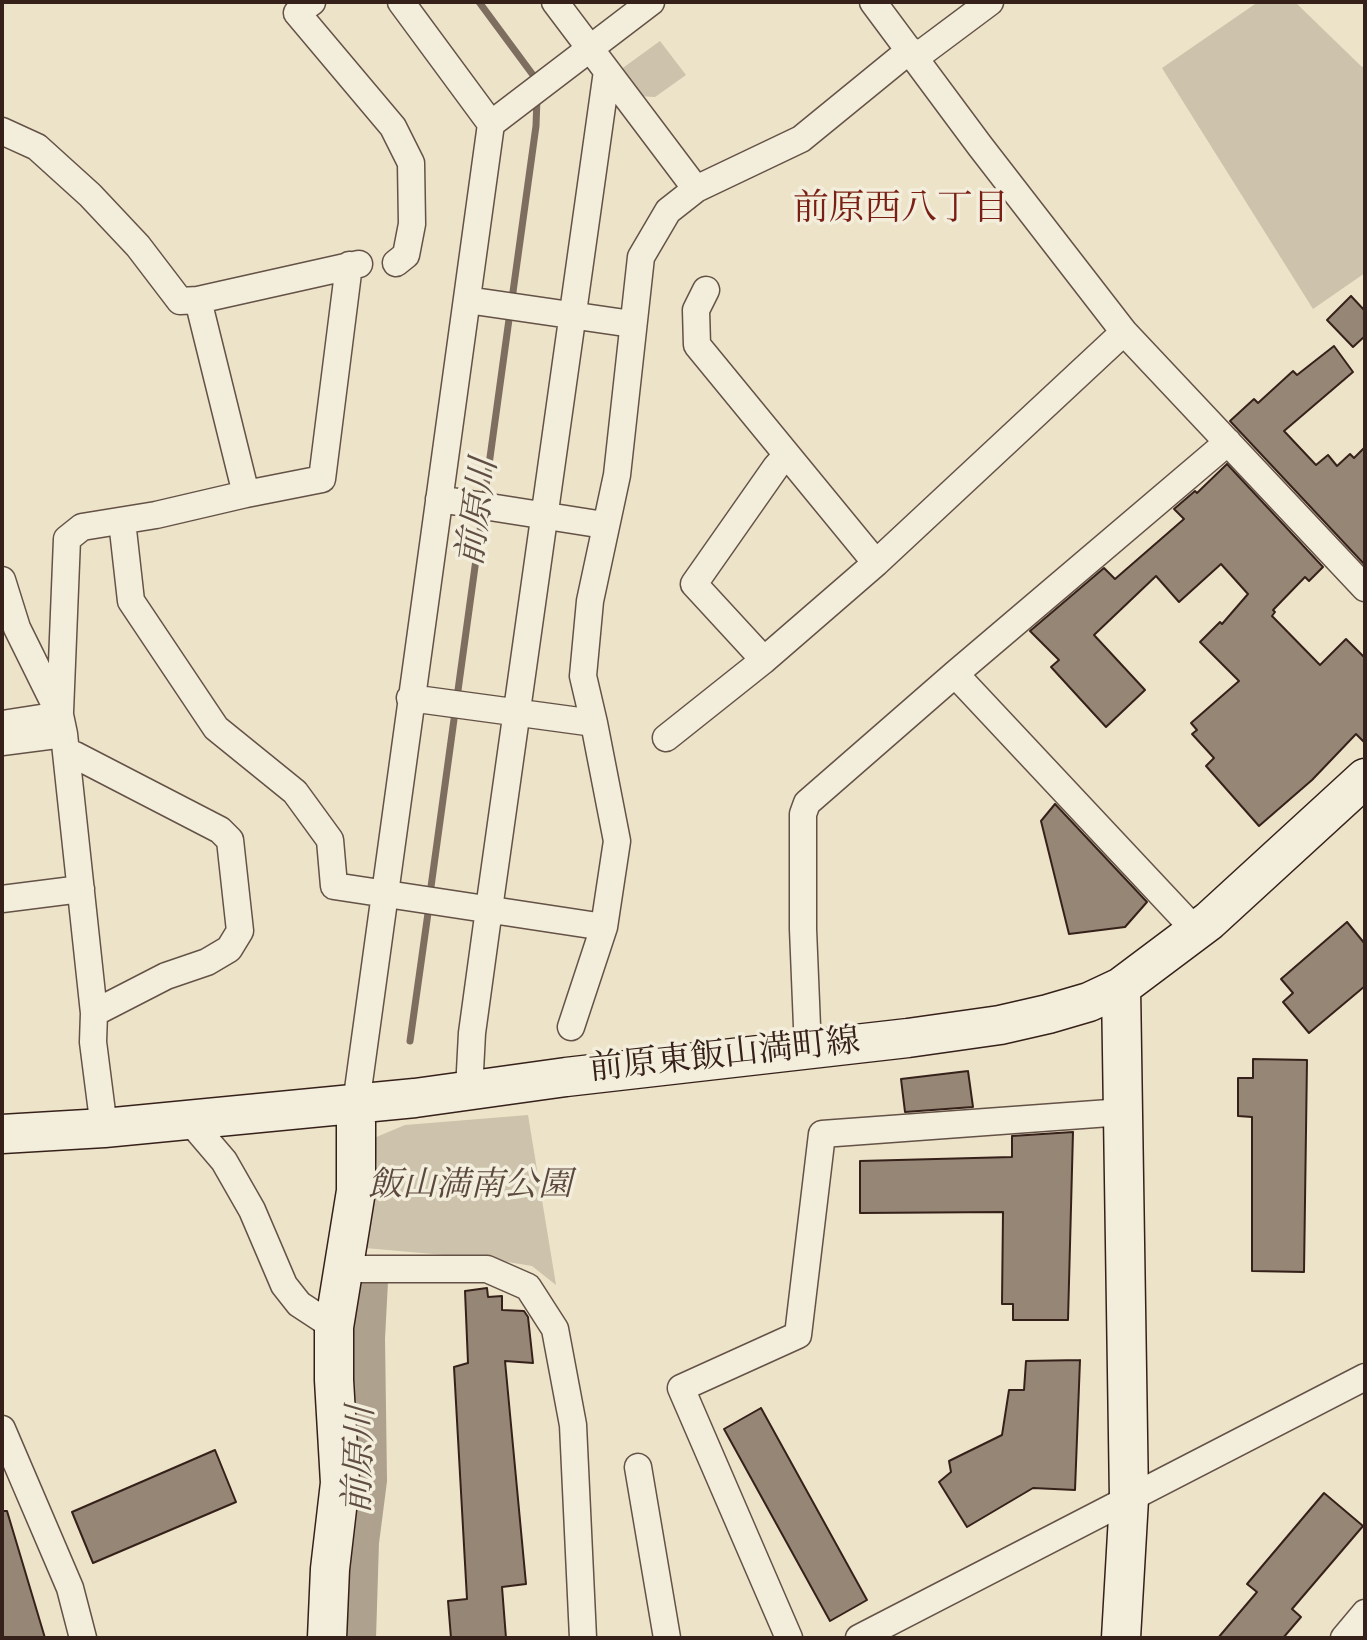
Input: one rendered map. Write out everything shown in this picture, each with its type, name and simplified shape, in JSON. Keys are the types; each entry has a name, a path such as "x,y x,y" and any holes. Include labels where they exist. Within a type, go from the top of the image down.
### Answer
{"street":[{"path":"312,2 297,13 393,127 411,163 412,224 406,255 396,263"},
{"path":"327,1638 330,1569 340,1483 334,1327 356,1191 356,1104 491,124 401,2"},
{"path":"555,2 696,189"},
{"path":"491,124 651,2"},
{"path":"873,2 1124,332 1365,588"},
{"path":"571,1027 604,927 617,841 583,676 590,601 617,475 641,257 668,211 696,189 801,139 913,54 990,2"},
{"path":"469,1090 472,1033 607,71"},
{"path":"2,131 37,147 90,195 138,246 180,301 198,300 354,264 322,479 82,527 67,539 63,735 104,1128"},
{"path":"706,290 696,310 697,345 876,563"},
{"path":"198,300 246,494"},
{"path":"467,300 632,324"},
{"path":"666,738 764,660 876,563 1124,332"},
{"path":"808,1051 803,929 803,814 807,803 1228,442"},
{"path":"764,660 694,584 787,455"},
{"path":"439,499 604,525"},
{"path":"122,521 131,601 216,728 295,792 330,840 334,886 604,927"},
{"path":"2,580 17,628 63,735 75,755 220,830 230,840 240,931 229,949 207,962 166,976 94,1013"},
{"path":"955,674 1196,931"},
{"path":"410,698 594,723"},
{"path":"2,724 63,735"},
{"path":"2,742 63,735"},
{"name":"前原東飯山満町線","path":"2,1134 104,1128 356,1104 808,1051 1000,1025 1089,1002 1121,987 1196,931 1365,778"},
{"path":"2,899 81,889"},
{"path":"1121,987 1129,1499 1121,1638"},
{"path":"789,1638 681,1388 798,1335 822,1134 1123,1112"},
{"path":"189,1120 224,1161 252,1210 284,1285 299,1304 334,1327"},
{"path":"345,1269 487,1269 528,1287 555,1329 573,1425 583,1638"},
{"path":"859,1638 1365,1377"},
{"path":"2,1429 70,1588 83,1638"},
{"path":"638,1467 667,1638"},
{"path":"1344,1638 1365,1613"}],"green space":[{"path":"1258,2 1295,2 1362,67 1365,65 1365,273 1313,309 1162,68"},
{"path":"660,41 686,75 655,97 637,96 620,70"},
{"name":"飯山満南公園","path":"528,1115 556,1285 532,1266 490,1259 365,1248 377,1166 374,1138 405,1125"}],"building":[{"path":"1351,296 1365,311 1365,336 1353,347 1327,320"},
{"path":"1334,346 1353,372 1284,431 1316,465 1328,455 1337,466 1350,454 1354,458 1365,447 1365,565 1230,421 1254,399 1258,403 1293,371 1297,375"},
{"path":"1227,464 1323,567 1309,581 1305,577 1273,610 1272,616 1320,665 1346,639 1365,658 1365,743 1356,734 1312,780 1259,826 1206,766 1214,758 1192,734 1197,730 1191,723 1239,681 1200,642 1220,622 1222,624 1248,594 1221,564 1179,602 1156,576 1094,635 1145,690 1106,727 1051,667 1059,660 1030,631 1104,568 1115,579 1184,519 1174,509 1195,491 1197,493"},
{"path":"1055,804 1147,902 1125,927 1069,934 1041,821"},
{"path":"1347,922 1365,944 1365,986 1309,1033 1283,1002 1293,993 1281,979"},
{"path":"1253,1059 1307,1060 1304,1272 1252,1271 1252,1117 1238,1116 1238,1078 1253,1078"},
{"path":"968,1071 973,1107 905,1112 901,1079"},
{"path":"1073,1132 1068,1320 1013,1320 1013,1304 1002,1304 1003,1212 860,1213 860,1161 1012,1157 1012,1136"},
{"path":"487,1288 488,1297 502,1296 502,1310 524,1311 528,1317 533,1363 505,1361 526,1584 502,1587 506,1638 451,1638 448,1601 467,1599 454,1367 468,1363 465,1291"},
{"path":"1080,1360 1075,1490 1033,1488 967,1527 939,1482 951,1472 949,1461 1002,1435 1009,1390 1024,1390 1026,1361"},
{"path":"761,1408 867,1600 830,1621 724,1429"},
{"path":"215,1450 236,1502 93,1563 72,1512"},
{"path":"1324,1493 1363,1526 1292,1609 1301,1617 1283,1638 1218,1638 1257,1592 1247,1584"},
{"path":"2,1511 7,1511 45,1638 2,1638"}],"waterway":[{"name":"前原川","path":"479,2 533,75 534,81"},
{"name":"前原川","path":"512,299 536,126 537,98"},
{"name":"前原川","path":"430,894 510,312"},
{"name":"前原川","path":"410,1041 429,906"},
{"name":"前原川","path":"354,1638 357,1542 365,1480 363,1338 366,1281"}],"district":[{"name":"前原西八丁目","path":"901,213"}]}
